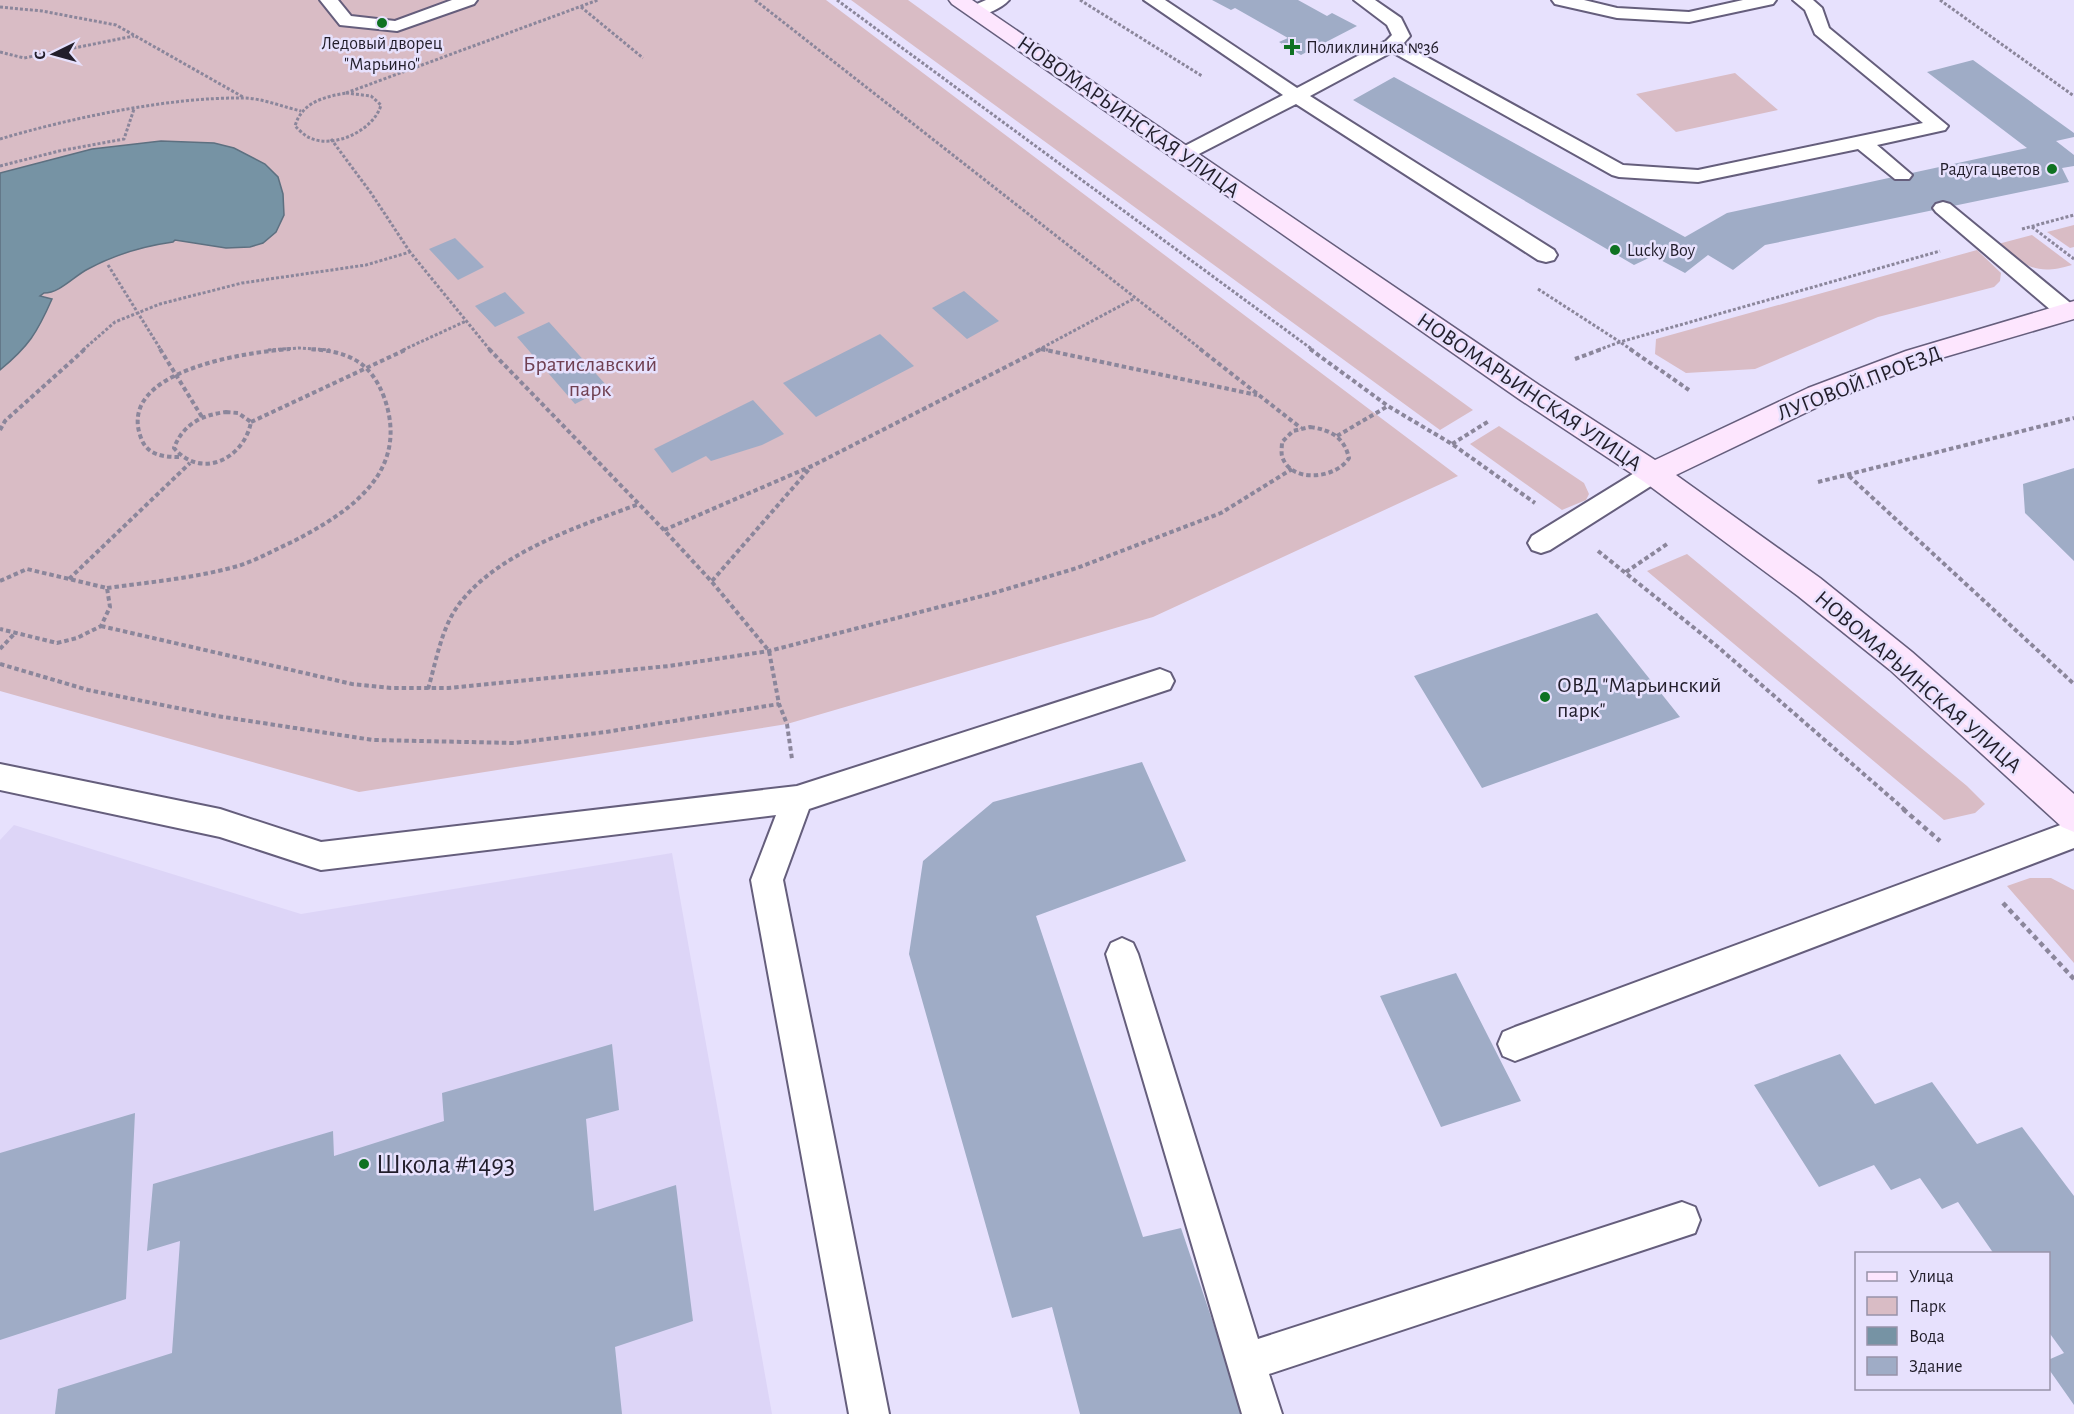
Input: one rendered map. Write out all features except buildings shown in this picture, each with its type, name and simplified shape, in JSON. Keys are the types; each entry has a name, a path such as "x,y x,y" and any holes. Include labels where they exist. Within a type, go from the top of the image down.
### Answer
{"street":[{"name":"НОВОМАРЬИНСКАЯ УЛИЦА","path":"968,6 1653,473 1828,602 1901,661 2074,816"},
{"name":"ЛУГОВОЙ ПРОЕЗД","path":"1653,473 1797,405 1915,357 2071,311"}],"lane":[{"path":"329,0 345,21 397,26 468,0"},
{"path":"968,6 1000,0"},
{"path":"1153,0 1295,95 1546,255"},
{"path":"1184,154 1265,114 1295,95 1392,45 1401,36 1395,22 1363,0"},
{"path":"1561,0 1617,13 1689,17 1767,0"},
{"path":"1392,45 1619,171 1698,176 1938,126 1821,30 1813,8 1802,0"},
{"path":"1862,142 1902,175"},
{"path":"1942,208 2071,311"},
{"path":"1541,543 1653,473"},
{"path":"0,777 220,823 321,856 797,799 1160,681"},
{"path":"797,799 767,880 869,1414"},
{"path":"1515,1044 2074,834"},
{"path":"1122,954 1262,1414"},
{"path":"1245,1363 1682,1220"}],"path":[{"path":"346,93 369,95 377,99 381,105 378,119 358,133 331,139 317,139 299,132 295,126 296,118 313,102 346,93 598,0"},
{"path":"755,0 1301,428"},
{"path":"837,0 1388,406 1452,444 1626,572 1718,647 1974,871 2074,979"},
{"path":"1080,0 1207,78"},
{"path":"1940,0 2074,96"},
{"path":"581,6 643,58"},
{"path":"0,7 42,11 116,25 245,98 301,111"},
{"path":"0,52 24,58 135,36"},
{"path":"0,139 27,131 134,109 186,102 245,98"},
{"path":"0,166 59,151 124,140 134,109"},
{"path":"331,139 371,193 410,252 502,365 664,530 712,582 769,651 779,704 787,724 797,799"},
{"path":"1575,359 1620,342 2074,215"},
{"path":"2031,226 2074,259"},
{"path":"0,430 2,421 115,322 160,304 242,283 366,265 410,252"},
{"path":"108,265 202,417"},
{"path":"1532,285 1689,390"},
{"path":"664,530 814,465 1135,298"},
{"path":"251,422 466,321"},
{"path":"0,581 27,569 107,588 173,579 243,564 308,534 361,498 383,469 390,425 388,405 368,368 359,360 313,347 284,347 244,354 176,375 152,390 141,406 137,424 144,446 153,454 169,459 179,457"},
{"path":"1040,349 1259,396"},
{"path":"1337,436 1388,406"},
{"path":"226,412 238,413 251,422 251,434 245,444 234,454 219,461 204,464 190,463 179,457 174,448 177,437 202,417 226,412"},
{"path":"1818,482 2074,418"},
{"path":"1452,444 1489,421"},
{"path":"1301,428 1320,428 1337,436 1348,449 1346,464 1341,470 1322,476 1312,476 1292,469 1286,463 1281,449 1286,436 1301,428"},
{"path":"68,579 190,463"},
{"path":"712,582 814,465"},
{"path":"101,626 352,684 391,688 428,689 669,666 769,651 990,594 1077,568 1221,513 1292,469"},
{"path":"1849,476 2074,684"},
{"path":"428,689 446,633 457,608 469,591 491,574 559,536 639,504"},
{"path":"1626,572 1667,544"},
{"path":"0,629 57,643 77,638 101,626 110,607 107,588"},
{"path":"0,649 16,633"},
{"path":"0,664 88,690 217,716 373,740 514,743 606,732 779,704"}],"shaded area":[{"name":"Школа #1493","path":"14,825 301,914 672,853 772,1414 0,1414 0,840"}],"green space":[{"name":"Братиславский парк","path":"0,0 826,0 1458,476 1153,617 787,724 359,792 0,691"},
{"path":"851,0 908,0 1473,410 1440,430"},
{"path":"1735,73 1778,110 1676,132 1636,94"},
{"path":"2074,225 2074,247 2070,248 2047,232"},
{"path":"2032,235 2072,265 2049,269 2032,267 1998,244"},
{"path":"1977,250 2001,273 2000,281 1994,287 1878,317 1755,369 1686,373 1655,354 1656,339"},
{"path":"1499,426 1584,483 1589,494 1586,500 1562,510 1470,444"},
{"path":"1687,554 1967,786 1985,804 1975,813 1944,820 1647,571"},
{"path":"2030,878 2051,878 2074,890 2074,963 2007,886"}],"water":[{"path":"161,141 214,143 234,148 265,164 278,177 283,194 284,215 276,232 263,243 250,247 226,248 175,240 129,252 98,264 56,290 40,296 52,299 42,321 25,346 0,370 0,173 92,149"}],"place":[{"name":"Ледовый дворец \"Марьино\"","path":"382,23"},
{"name":"Поликлиника №36","path":"1292,47"},
{"name":"Радуга цветов","path":"2052,169"},
{"name":"Lucky Boy","path":"1615,250"},
{"name":"ОВД \"Марьинский парк\"","path":"1545,697"},
{"name":"Школа #1493","path":"364,1164"}]}
